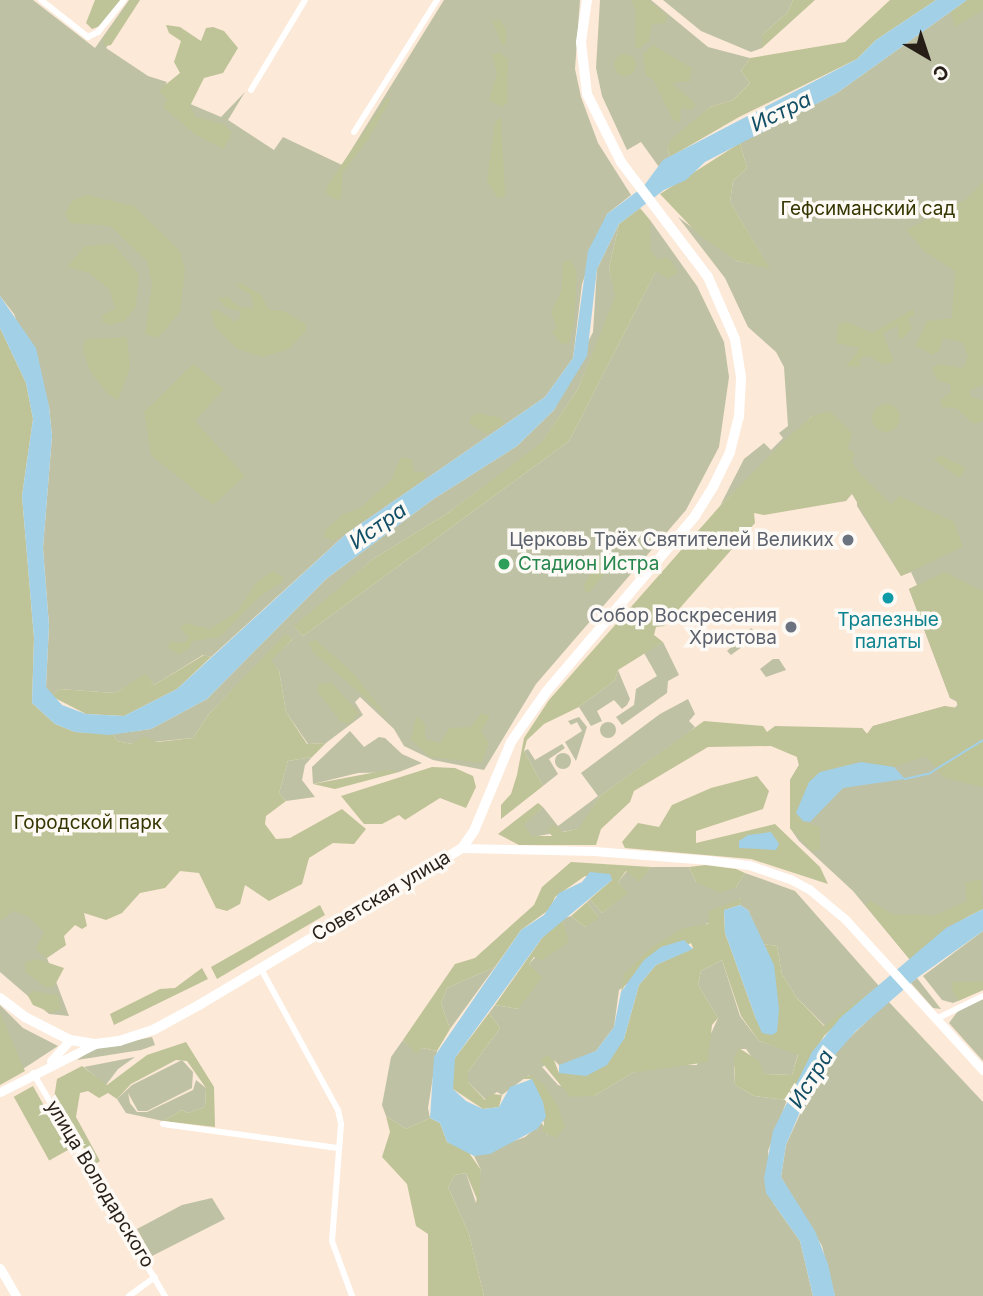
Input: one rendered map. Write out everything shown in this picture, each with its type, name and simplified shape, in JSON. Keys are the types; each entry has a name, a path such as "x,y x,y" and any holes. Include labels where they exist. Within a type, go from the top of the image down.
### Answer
{"main road":[{"name":"Советская улица","path":"0,1092 47,1065 95,1044 155,1029 462,848 474,831 511,742 539,702 695,516 730,453 739,417 741,377 735,339 721,300 673,230 621,162 587,94 581,42 587,0"},
{"path":"462,848 594,851 749,865 809,889 885,962 983,1070"},
{"path":"0,998 25,1017 70,1040 95,1044"},
{"name":"Советская улица","path":"47,1065 70,1040"},
{"path":"0,1268 16,1296"}],"street":[{"path":"41,0 88,37 98,32 124,0"},
{"path":"251,90 305,0"},
{"path":"354,132 437,0"},
{"path":"260,967 332,1097 341,1124 332,1241 352,1296"},
{"path":"936,1019 983,996"},
{"name":"улица Володарского","path":"33,1073 166,1296"},
{"path":"163,1124 339,1148"},
{"path":"129,1296 155,1277"}],"green space":[{"path":"0,0 33,0 95,48 129,0 138,0 106,48 148,76 167,82 162,92 221,117 245,92 228,120 274,150 283,137 342,165 444,0 580,0 575,69 581,97 598,143 631,195 607,214 582,284 573,358 545,397 346,534 211,657 203,655 154,685 146,674 115,693 59,689 51,696 46,687 49,625 43,548 52,436 49,406 14,314 0,296"},
{"path":"95,0 121,0 100,26 92,29 86,23"},
{"path":"130,0 140,0 111,45 105,46 103,39"},
{"path":"600,0 651,0 708,47 750,58 741,71 750,83 733,100 710,107 667,148 670,157 659,167 641,142 627,150 602,96 596,68"},
{"path":"631,0 649,0 667,16 666,23 652,24 649,41 639,49 635,47 635,8"},
{"path":"663,0 793,0 788,12 762,35 762,48 751,52 701,31"},
{"path":"793,0 815,0 762,48 762,35 788,12"},
{"path":"890,0 936,0 876,40 857,59 739,117 670,157 667,148 671,139 710,107 733,100 750,83 741,71 750,58 845,42"},
{"name":"Гефсиманский сад","path":"967,0 983,0 983,909 973,912 911,961 853,891 799,841 790,828 790,780 799,765 797,757 862,728 867,734 873,726 945,706 953,710 959,703 950,698 909,589 917,585 911,572 901,576 857,506 857,496 812,416 720,506 744,459 764,443 771,450 783,438 779,433 788,426 784,367 776,352 748,327 725,278 678,217 737,261 769,268 730,202 733,181 747,168 740,143 837,93"},
{"path":"967,0 983,0 983,10 955,27 951,12"},
{"path":"499,19 506,29 506,43 502,45 492,21"},
{"path":"166,25 180,27 201,41 206,28 213,27 224,31 238,48 223,73 204,78 190,106 196,117 224,124 232,133 224,149 196,135 163,107 167,100 159,90 180,73 174,62 181,41 169,33"},
{"path":"653,45 692,68 690,81 672,83 696,104 692,110 681,108 680,122 673,120 654,81 645,74 643,54"},
{"path":"499,52 508,59 507,103 502,107 489,100 497,73 492,55"},
{"path":"625,54 633,57 636,65 633,73 625,76 617,73 614,65 617,57"},
{"path":"387,98 391,98 368,140 343,172 341,200 334,199 326,193 327,186"},
{"path":"501,118 505,197 498,198 487,181 495,121"},
{"path":"740,143 747,168 733,181 730,202 770,269 737,261 699,235 660,194"},
{"path":"983,182 983,385 970,390 970,397 983,400 983,421 974,424 956,408 942,407 940,400 951,392 950,384 937,380 932,368 938,364 963,368 968,356 962,342 943,338 939,351 933,355 915,346 927,321 952,318 955,271 925,252 906,230 965,200"},
{"path":"87,195 134,206 180,251 185,270 180,312 158,338 145,334 152,284 147,261 110,226 70,223 65,213 73,200"},
{"path":"640,208 650,220 651,251 658,260 666,257 672,261 678,273 668,279 656,271 569,441 303,636 294,626 373,559 448,513 542,442 578,389 615,296 609,268 619,224"},
{"path":"650,220 697,286 724,342 729,377 719,447 686,510 536,684 484,770 433,760 404,746 394,729 360,697 355,702 363,715 326,743 308,744 286,712 279,670 270,661 292,640 286,634 209,714 193,738 132,744 117,741 113,734 151,729 207,699 326,579 432,500 517,446 554,410 593,332 597,269 619,224 609,268 616,296 578,389 541,444 448,513 373,559 295,627 303,636 569,441 660,263 650,251"},
{"path":"113,244 139,274 136,307 124,321 111,325 103,322 102,315 115,309 110,290 89,273 67,267 85,246"},
{"path":"570,260 577,271 574,324 569,343 562,344 552,333 556,327 551,311 561,292 563,261"},
{"path":"241,283 261,295 269,310 284,311 306,324 306,331 289,349 263,357 237,349 215,327 211,311 218,310 235,322 240,318 240,311 226,308 217,298 228,297 239,307 253,308 251,295 235,285"},
{"path":"913,309 915,315 908,319 912,328 904,338 898,338 898,325 883,333 894,362 884,365 868,356 861,358 859,367 846,366 860,348 836,343 838,324 848,322 872,333"},
{"name":"Городской парк","path":"0,328 26,383 33,419 22,496 34,638 32,703 55,724 75,732 113,734 117,741 132,744 144,736 157,742 193,738 209,714 286,633 292,640 271,661 279,670 286,712 307,744 326,743 312,757 288,761 279,793 286,801 266,816 265,824 276,839 290,838 342,809 366,829 354,844 333,843 309,858 302,884 269,901 245,885 240,904 227,911 216,908 199,873 180,871 165,888 140,893 122,913 106,920 84,913 87,926 82,929 75,925 64,936 66,945 46,958 35,949 44,932 27,916 13,911 0,921"},
{"path":"127,337 130,368 118,400 107,393 90,371 83,350 85,339"},
{"path":"193,364 224,389 195,421 245,476 213,505 151,455 144,412"},
{"path":"886,404 896,408 900,418 896,428 886,432 876,428 872,418 876,408"},
{"path":"830,411 852,433 848,449 855,453 852,463 862,476 891,504 899,496 954,522 963,547 901,576 852,494 846,501 764,515 754,513 755,523 664,626 656,627 654,635 663,642 618,670 615,680 579,707 544,724 527,740 524,751 543,786 501,819 501,805 511,794 524,738 549,700 720,506 812,416"},
{"path":"478,413 501,418 505,424 486,434 469,423 471,416"},
{"path":"940,455 966,468 960,478 934,460"},
{"path":"401,457 412,459 414,472 426,472 424,479 334,541 324,537 325,530 343,514 360,508 391,480"},
{"path":"614,554 614,562 589,593 585,592 584,584 599,560"},
{"path":"272,571 284,577 281,583 260,596 220,637 192,641 190,648 179,655 168,648 170,641 184,643 189,638 180,628 185,623 210,629 238,611 255,584"},
{"path":"945,572 983,591 983,787 944,778 926,756 894,767 861,762 803,821 820,827 820,849 813,852 790,828 790,780 799,765 797,757 771,746 708,747 634,791 630,802 601,829 596,845 519,845 498,834 538,803 543,807 524,825 532,836 552,836 547,830 553,824 563,832 578,829 600,796 704,721 763,726 767,732 775,726 862,728 867,734 873,726 945,706 958,708 956,699 950,698 909,589"},
{"path":"751,628 758,635 731,655 727,651"},
{"path":"315,639 354,674 390,720 313,652 309,642"},
{"path":"663,642 679,675 668,681 667,693 622,725 616,717 634,705 636,689 657,676 644,653"},
{"path":"204,655 211,657 177,689 124,716 86,714 51,696 59,689 115,693 146,673 154,685"},
{"path":"773,659 779,659 786,670 766,677 760,669"},
{"path":"618,670 630,699 622,709 614,700 597,711 602,721 591,726 579,707 615,680"},
{"path":"332,683 359,713 350,724 341,722 317,691 318,684"},
{"path":"688,699 695,714 689,721 695,727 600,796 579,829 532,837 523,825 543,807 558,826 598,796 581,773 660,714"},
{"path":"481,713 490,716 481,731 489,743 482,763 430,757 411,740 416,716 425,723 425,739 440,743 449,728 471,727"},
{"path":"579,717 587,727 576,761 565,742 582,731 577,722 571,725 568,721"},
{"path":"605,722 611,722 616,730 614,736 605,738 600,733 600,727"},
{"path":"350,731 364,747 379,737 385,738 402,754 422,763 399,772 358,773 313,784 312,767"},
{"path":"562,744 565,748 549,759 558,774 543,786 524,751 528,749 535,760"},
{"path":"563,753 571,761 563,769 555,761"},
{"path":"312,757 305,765 302,780 315,797 286,801 279,793 288,761"},
{"path":"432,767 455,768 473,776 476,787 466,808 440,798 405,820 399,815 382,824 364,824 341,796"},
{"path":"387,770 399,772 335,789 313,784"},
{"path":"757,776 769,791 763,809 696,831 696,843 775,824 820,867 828,884 751,859 625,848 622,842 638,823 659,827 672,805 711,788"},
{"path":"571,862 651,867 639,882 626,871 618,882 628,893 602,913 590,899 612,880 585,876 555,897 550,909 521,930 495,967 447,988 441,1003 450,1029 437,1051 422,1048 416,1054 403,1040 455,964 475,958 534,905 542,887"},
{"path":"705,865 736,869 745,873 736,887 720,893 696,882 689,867"},
{"path":"651,867 689,867 696,882 736,887 745,873 795,891 879,986 825,1026 796,997 782,974 777,946 763,944 748,910 740,905 741,898 619,990 614,1027 596,1051 570,1063 559,1065 554,1060 542,1067 558,1085 594,1096 632,1073 667,1065 697,1065 718,1018 698,985 701,971 722,960 740,1016 759,1041 798,1054 792,1075 764,1074 746,1049 739,1049 734,1068 735,1085 754,1096 787,1100 768,1151 773,1203 800,1241 813,1296 484,1296 469,1234 448,1187 455,1175 466,1173 476,1203 481,1170 474,1156 525,1137 542,1123 548,1136 529,1075 502,1095 497,1092 486,1100 468,1082 468,1072 500,1028 489,1013 495,1005 518,1009 537,974 529,964 564,927 562,919 571,916 585,927 598,917 587,902 590,899 602,913 627,893 618,882 627,871 639,881"},
{"path":"981,879 983,909 946,928 911,961 866,906 870,900 892,914 935,915 967,901 965,883"},
{"path":"31,890 66,945 47,958 69,1016 49,1014 0,972 0,912"},
{"path":"742,898 740,905 724,910 725,933 756,1019 767,950 763,944 777,946 782,974 796,997 824,1026 874,989 824,1036 787,1100 754,1096 735,1085 734,1058 739,1048 759,1061 764,1074 792,1075 798,1055 759,1041 741,1016 722,960 701,971 698,985 718,1018 712,1025 708,1062 632,1073 594,1096 570,1097 540,1060 547,1055 554,1060 559,1073 624,1039 639,985 656,965 693,948 691,943 629,978 621,992 624,974 649,949 683,928 708,924 709,911"},
{"path":"587,902 599,918 585,927 571,916"},
{"path":"320,905 325,915 217,979 211,967"},
{"path":"562,919 569,942 541,961 534,957 529,964 542,978 518,1009 495,1005 542,938"},
{"path":"983,931 983,990 953,1003 942,1000 923,976"},
{"path":"37,959 64,968 54,987 46,987 25,972 25,962"},
{"path":"495,967 450,1029 441,1003 447,988"},
{"path":"202,968 208,979 114,1025 110,1014 160,989 175,988"},
{"path":"917,978 941,1009 933,1008 911,983"},
{"path":"983,981 983,990 958,1001 952,982"},
{"path":"32,991 58,995 61,1009 52,1013 33,1005 28,996"},
{"path":"983,998 983,1061 949,1023 958,1011"},
{"path":"888,1001 983,1102 983,1296 835,1296 822,1246 781,1177 786,1145 815,1081 840,1047"},
{"path":"0,1005 23,1028 58,1046 0,1084"},
{"path":"0,1012 25,1071 0,1085"},
{"path":"489,1013 500,1028 468,1072 468,1082 485,1100 492,1094 502,1095 499,1107 483,1109 453,1089 451,1071 455,1058"},
{"path":"152,1037 155,1045 141,1050 77,1060 93,1049"},
{"path":"403,1040 416,1053 422,1048 437,1051 428,1108 430,1118 406,1129 386,1116 382,1105 391,1057"},
{"path":"186,1042 214,1087 215,1127 163,1121 182,1110 188,1113 205,1107 206,1088 187,1061 176,1060 131,1084 117,1099 108,1093 99,1098 88,1091 80,1093 76,1117 100,1161 94,1165 54,1098 57,1079 82,1066 107,1085 147,1055"},
{"path":"135,1057 118,1069 106,1085 84,1067"},
{"path":"182,1060 193,1072 192,1088 147,1111 138,1111 128,1093 130,1103 137,1112 147,1112 193,1090 196,1080 206,1088 205,1107 188,1113 182,1110 163,1121 126,1113 117,1099 132,1085"},
{"path":"530,1075 543,1084 558,1106 565,1127 556,1138 542,1131 546,1117 532,1079 521,1079"},
{"path":"33,1086 68,1150 49,1161 14,1097"},
{"path":"386,1116 406,1129 430,1118 440,1123 447,1142 467,1150 481,1170 479,1204 466,1173 455,1175 448,1187 469,1234 484,1296 428,1296 428,1234 416,1226 407,1184 382,1157 390,1132"},
{"path":"212,1198 225,1219 152,1256 137,1229 182,1205"}],"water":[{"name":"Истра","path":"936,0 967,0 837,93 705,162 686,180 664,190 619,224 597,269 587,356 554,410 517,446 432,500 326,579 207,699 151,729 109,735 75,732 55,724 32,703 34,638 22,496 33,419 26,383 0,328 0,296 36,348 49,406 52,436 43,548 49,625 46,687 62,705 86,714 124,716 177,689 346,534 545,397 573,358 588,251 607,214 643,187 663,160 857,59 876,40"},
{"path":"861,762 894,767 905,779 843,788 810,822 803,821 796,813 809,782 820,772"},
{"path":"771,832 779,844 776,850 739,848 739,841 748,835"},
{"path":"590,872 610,874 612,880 542,938 455,1058 453,1089 466,1101 483,1109 499,1107 510,1087 532,1079 543,1102 546,1117 537,1129 490,1154 474,1156 447,1142 440,1123 430,1118 434,1057 521,930 544,915 559,893 582,882"},
{"path":"740,905 748,910 774,965 779,1009 777,1032 772,1035 762,1033 725,933 724,910"},
{"name":"Истра","path":"983,909 983,931 917,978 856,1031 828,1063 805,1100 786,1145 781,1177 815,1231 828,1264 835,1296 813,1296 800,1241 766,1193 764,1178 773,1131 812,1052 841,1017 946,928"},
{"path":"684,940 693,949 656,965 639,985 624,1039 607,1065 586,1076 559,1073 559,1065 596,1051 614,1027 621,992 644,960 661,947"}],"waterway":[{"path":"905,779 930,773 983,740"}],"place":[{"name":"Церковь Трёх Святителей Великих","path":"848,540"},
{"name":"Стадион Истра","path":"504,564"},
{"name":"Трапезные палаты","path":"888,598"},
{"name":"Собор Воскресения Христова","path":"791,627"}]}
